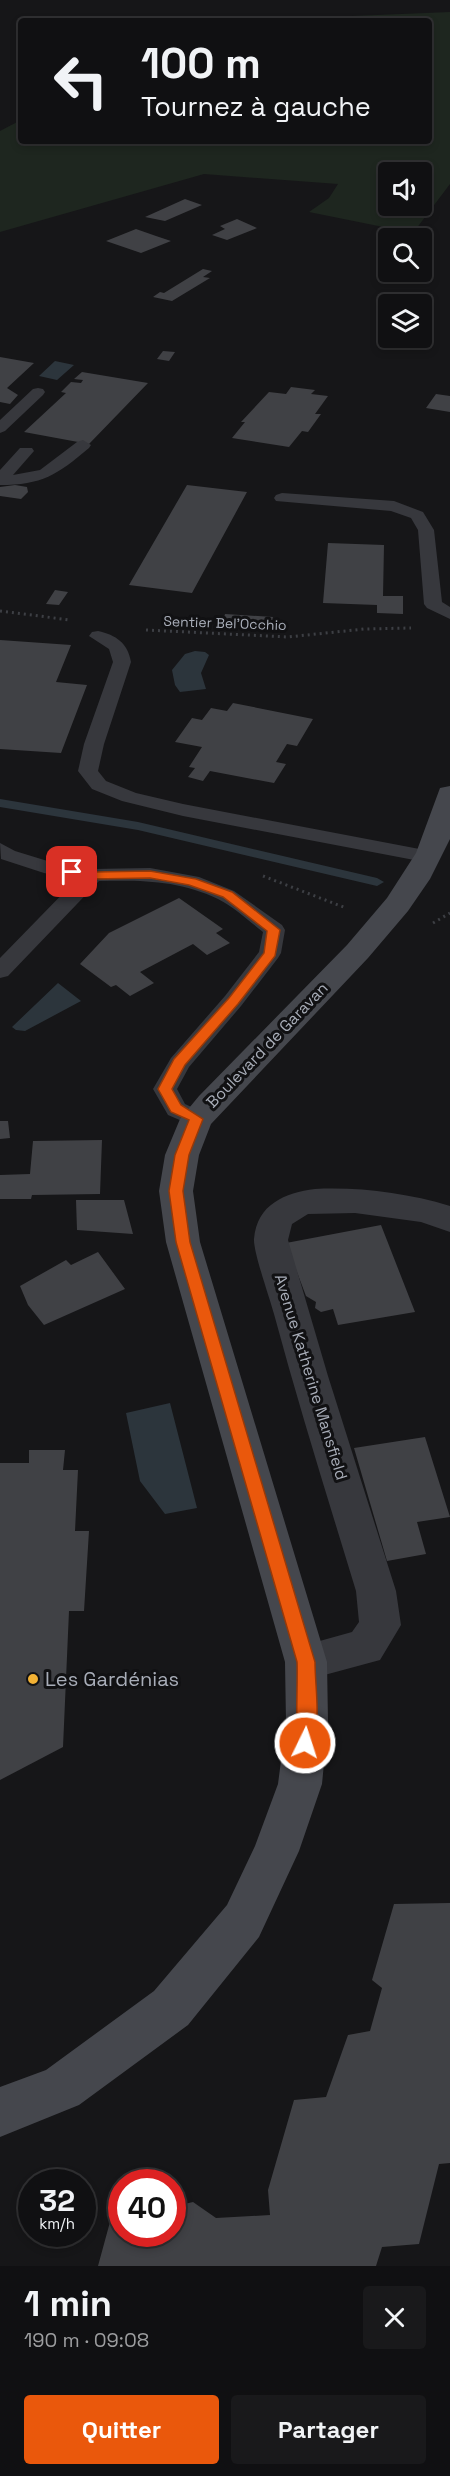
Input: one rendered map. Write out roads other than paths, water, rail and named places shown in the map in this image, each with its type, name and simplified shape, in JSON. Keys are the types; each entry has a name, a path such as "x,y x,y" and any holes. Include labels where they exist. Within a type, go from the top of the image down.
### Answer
{"street":[{"name":"Boulevard de Garavan","path":"0,2112 62,2088 171,2008 243,1921 276,1851 300,1784 307,1722 306,1662 183,1242 176,1191 182,1155 196,1119 385,923 430,856 446,815 450,794"},
{"name":"Avenue Katherine Mansfield","path":"306,1662 365,1647 380,1625 376,1591 309,1376 271,1240 277,1217 301,1203 343,1200 393,1204 450,1220"}],"lane":[{"path":"0,428 38,392"},
{"path":"26,451 0,480 31,480 45,475 83,445"},
{"path":"282,498 394,506 417,515 426,530 433,604 450,614"},
{"path":"98,636 115,642 121,651 123,662 94,744 88,771 99,785 129,797 183,810 430,856"},
{"path":"0,849 8,855 51,869 93,875 150,874 192,881 227,894 274,930 270,953 233,1001 179,1062 165,1089 176,1108 196,1119"},
{"path":"0,970 93,875"}],"waterway":[{"path":"0,803 138,826 377,882"}],"place":[{"name":"Les Gardénias","path":"33,1679"}]}
